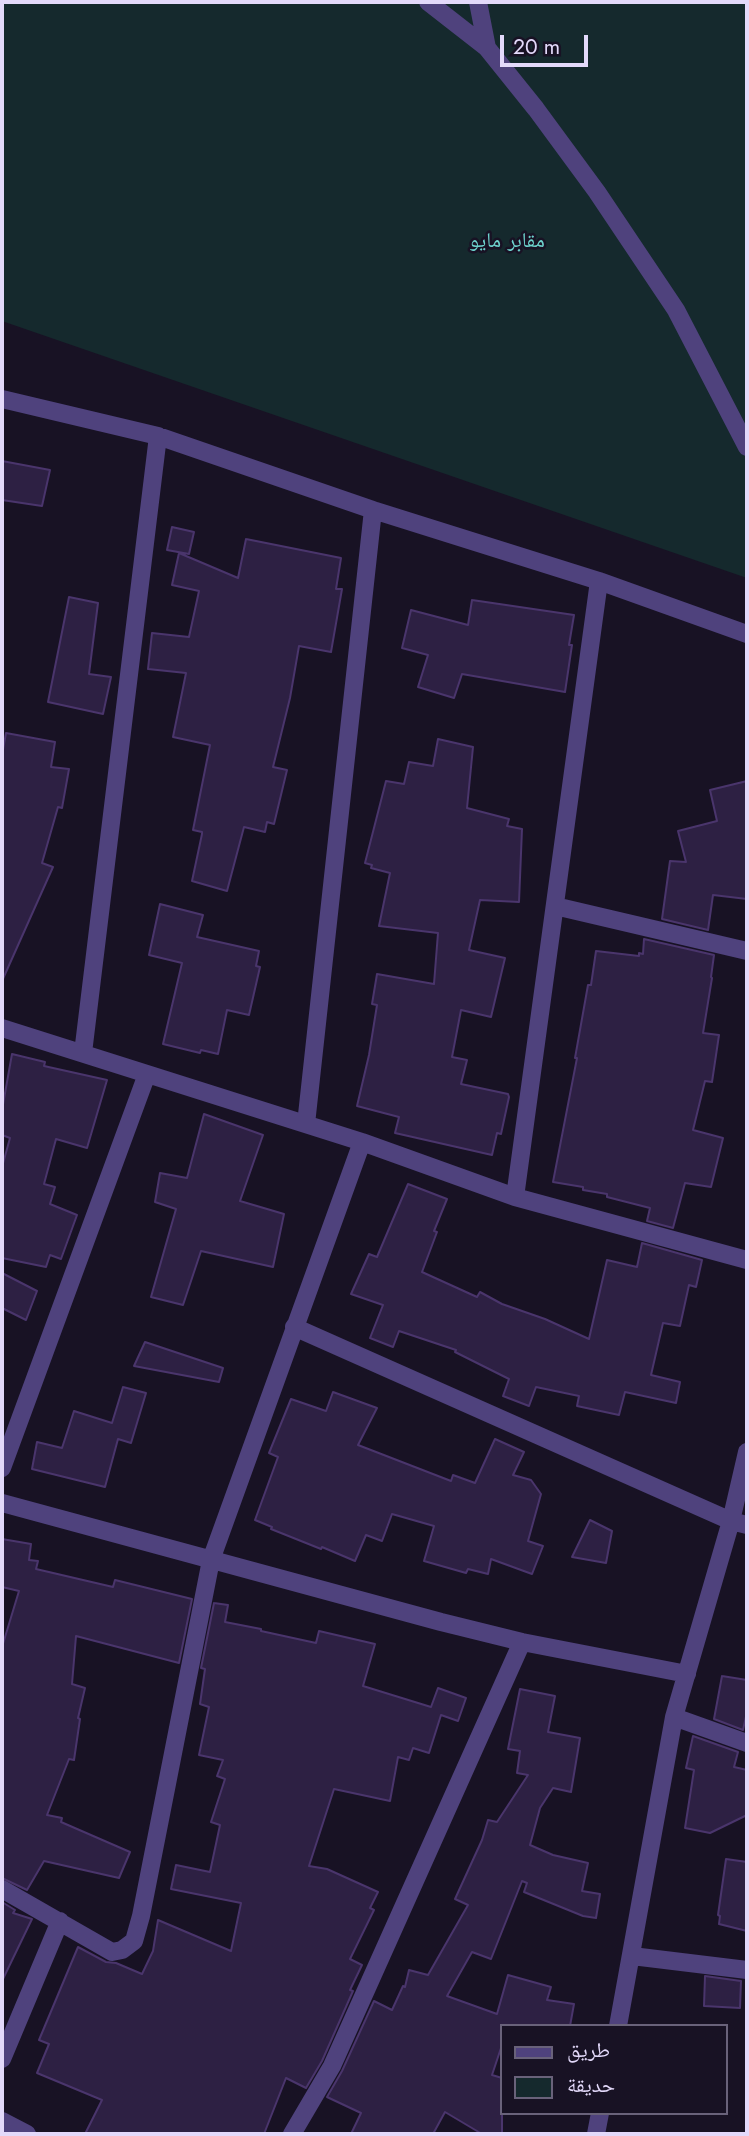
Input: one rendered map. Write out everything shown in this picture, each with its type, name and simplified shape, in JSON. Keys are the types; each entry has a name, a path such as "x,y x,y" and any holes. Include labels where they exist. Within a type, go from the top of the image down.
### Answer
{"street":[{"path":"428,2 487,48 597,192 676,310 747,447"},
{"path":"478,2 487,48"},
{"path":"2,399 158,436 373,510 599,581 747,634"},
{"path":"83,1052 158,436"},
{"path":"306,1124 373,510"},
{"path":"516,1197 599,581"},
{"path":"555,906 747,951"},
{"path":"2,1028 362,1142 516,1197 747,1259"},
{"path":"2,1468 147,1074"},
{"path":"2,1889 112,1952 122,1950 134,1941 142,1916 211,1560 362,1142"},
{"path":"294,1326 739,1523"},
{"path":"618,2024 674,1717 739,1523 747,1452"},
{"path":"2,1503 441,1622 522,1642 687,1674"},
{"path":"292,2134 331,2066 522,1642"},
{"path":"674,1717 747,1743"},
{"path":"2,2059 60,1921"},
{"path":"632,1956 747,1970"},
{"path":"596,2134 600,2115"},
{"path":"2,2122 27,2134"}],"green space":[{"name":"مقابر مايو","path":"2,2 747,2 747,578 2,321"}],"building":[{"path":"2,461 50,470 42,506 2,500"},
{"path":"172,527 194,532 189,554 167,550"},
{"path":"246,539 341,558 336,589 342,589 331,652 299,646 290,698 273,767 287,770 274,824 267,822 265,832 244,827 227,891 192,881 202,834 193,830 210,745 173,737 186,673 148,669 152,633 189,637 199,591 172,585 179,553 238,578"},
{"path":"69,597 98,603 89,674 111,677 103,714 48,702"},
{"path":"472,600 574,615 565,692 462,674 454,698 418,687 428,655 402,648 411,610 468,625"},
{"path":"6,733 55,742 51,767 69,769 62,808 58,807 42,863 53,867 2,981 2,755"},
{"path":"438,739 473,747 467,808 509,819 507,826 522,829 519,902 480,900 469,950 505,958 491,1017 461,1010 452,1057 467,1060 461,1084 508,1094 501,1134 497,1133 492,1155 395,1133 399,1117 357,1106 377,1005 372,1004 377,974 434,984 438,933 379,926 390,873 371,868 372,865 365,863 386,781 404,784 409,762 433,766"},
{"path":"747,781 747,899 713,895 708,930 662,919 670,861 686,862 678,831 717,821 710,790"},
{"path":"160,904 203,915 197,937 259,951 256,966 260,967 249,1015 227,1010 218,1054 201,1050 200,1053 163,1044 182,963 149,955"},
{"path":"644,939 714,955 703,1033 719,1035 712,1082 705,1081 693,1130 723,1138 711,1187 685,1183 673,1228 647,1221 650,1208 607,1197 607,1194 583,1190 583,1187 553,1182 596,951 639,956 639,953 643,954"},
{"path":"12,1054 45,1062 44,1066 107,1080 87,1148 56,1139 44,1184 55,1187 50,1204 77,1215 61,1259 50,1255 46,1267 2,1258 2,1167 10,1138 2,1135 2,1110"},
{"path":"204,1114 263,1135 240,1201 284,1214 273,1267 201,1251 183,1305 151,1297 176,1209 155,1202 160,1173 187,1178"},
{"path":"408,1184 447,1199 422,1272 477,1297 480,1292 502,1304 545,1319 589,1339 607,1260 637,1267 642,1243 702,1260 696,1287 689,1285 680,1326 663,1323 651,1375 680,1382 676,1403 625,1392 619,1415 577,1406 579,1396 536,1387 529,1406 503,1396 509,1379 455,1352 456,1350 399,1331 393,1347 370,1338 383,1305 351,1294 369,1254 377,1257"},
{"path":"2,1273 37,1291 26,1320 2,1308"},
{"path":"145,1342 223,1368 219,1382 134,1366"},
{"path":"123,1387 146,1393 131,1443 118,1439 105,1487 32,1469 37,1442 62,1448 74,1411 112,1423"},
{"path":"333,1392 377,1408 358,1445 451,1481 453,1475 475,1483 495,1439 524,1452 513,1475 531,1480 541,1494 528,1541 543,1546 532,1574 491,1559 488,1574 468,1569 466,1573 424,1561 434,1526 392,1514 382,1541 366,1535 355,1561 271,1529 272,1527 255,1520 278,1457 269,1453 291,1399 326,1411"},
{"path":"590,1520 612,1531 606,1563 572,1557"},
{"path":"2,1539 31,1544 29,1560 38,1561 36,1569 113,1587 115,1580 192,1599 179,1663 76,1636 72,1684 85,1688 78,1718 74,1760 69,1759 47,1815 62,1818 61,1822 130,1852 119,1878 44,1861 27,1890 2,1878 2,1647 19,1591 2,1587"},
{"path":"214,1603 228,1605 225,1622 316,1643 319,1631 375,1644 363,1686 431,1707 438,1688 466,1698 458,1721 441,1715 429,1753 413,1748 409,1760 398,1757 390,1801 334,1789 309,1866 327,1869 378,1892 370,1908 374,1910 350,1959 362,1965 350,1990 353,1991 322,2061 306,2088 286,2078 264,2134 85,2134 102,2100 37,2073 49,2044 39,2040 78,1947 106,1962 116,1963 142,1974 153,1951 158,1920 231,1951 241,1903 171,1889 176,1865 210,1872 220,1825 211,1822 225,1779 217,1776 223,1760 199,1755 209,1707 200,1704 205,1669 201,1668"},
{"path":"722,1676 747,1680 747,1712 743,1730 714,1719"},
{"path":"520,1689 555,1696 548,1732 580,1738 571,1792 553,1788 540,1808 530,1845 553,1855 588,1863 582,1891 600,1894 596,1918 583,1916 524,1892 527,1883 522,1881 491,1959 472,1952 447,1996 497,2014 508,1975 551,1987 547,2000 574,2004 570,2024 500,2024 500,2051 492,2075 500,2077 502,2134 482,2134 445,2112 433,2134 351,2134 361,2113 327,2097 374,2001 392,2010 403,1986 405,1987 409,1970 428,1975 468,1905 455,1899 482,1840 488,1820 497,1822 528,1775 517,1773 520,1751 508,1749"},
{"path":"693,1736 738,1752 734,1767 747,1770 747,1815 710,1833 685,1828 694,1770 686,1768"},
{"path":"726,1859 747,1862 747,1931 719,1924"},
{"path":"2,1902 15,1910 13,1913 32,1919 2,1981"},
{"path":"705,1976 741,1981 740,2008 704,2006"}]}
